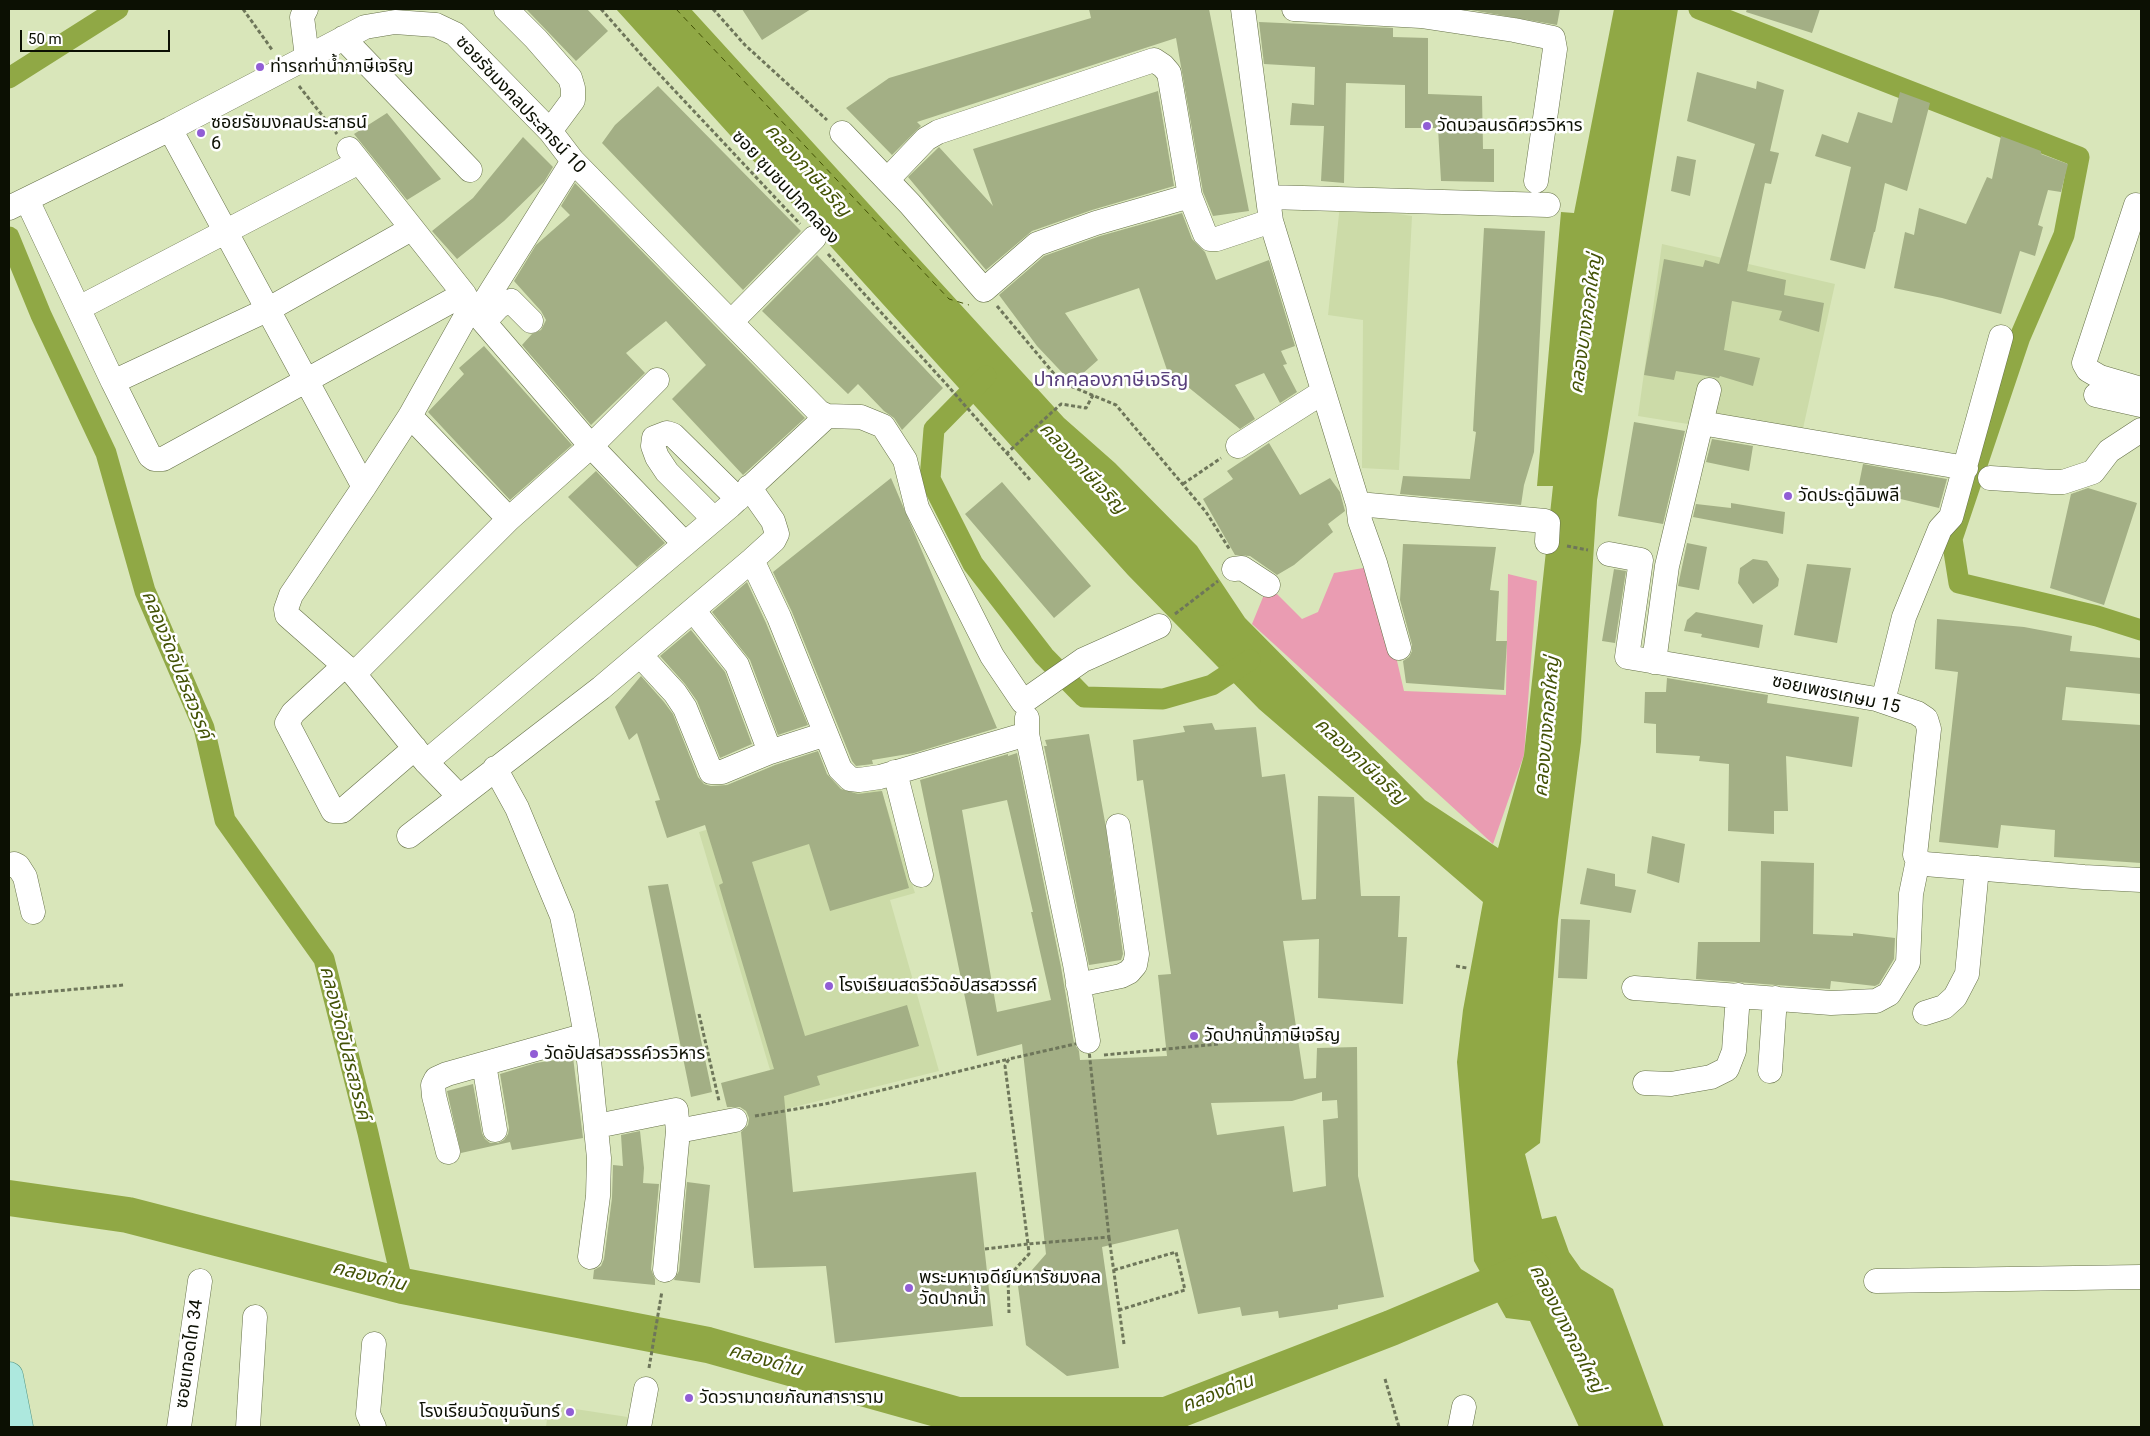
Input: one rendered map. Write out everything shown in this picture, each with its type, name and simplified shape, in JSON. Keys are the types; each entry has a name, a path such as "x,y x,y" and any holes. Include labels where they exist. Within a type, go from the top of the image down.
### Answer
{"main road":[{"path":"9,1376 19,1427"}],"street":[{"path":"306,9 302,17 307,57"},
{"path":"506,9 536,39 570,78 573,88 573,100 550,131"},
{"path":"1243,9 1271,221 1399,648"},
{"path":"1294,9 1421,16 1553,38 1555,49 1536,181"},
{"name":"ซอยรัชมงคลประสาธน์ 10","path":"14,201 170,129 365,27 395,22 436,25 455,34 550,131 572,161 819,412 827,416"},
{"path":"343,38 470,170"},
{"path":"887,180 926,139 938,132 1154,60 1164,66 1169,73 1190,196 1205,234 1210,239 1217,239 1271,221"},
{"path":"170,129 308,380 364,487"},
{"path":"842,132 910,204 984,290 1037,244 1096,223 1190,196"},
{"path":"79,308 226,232 354,156 474,309 591,446 684,544"},
{"path":"459,796 421,755 349,670 287,614 286,609 291,595 410,416 474,309 572,161"},
{"path":"1268,197 1548,205"},
{"path":"14,201 79,308 113,382 150,456 154,458 163,459 308,380 474,309 499,306 511,301 531,321"},
{"path":"2136,205 2084,363 2088,370 2100,377 2141,389"},
{"path":"113,382 269,310 411,228"},
{"path":"731,322 814,238"},
{"path":"1883,701 1904,617 1940,529 1951,517 2001,337"},
{"path":"657,380 591,446 509,519 349,670 289,717 287,723 333,811 342,810 421,755 714,519 827,416 851,415 883,426 905,460 917,508 992,656 1032,696"},
{"path":"1654,662 1667,566 1709,390"},
{"path":"1238,446 1323,392"},
{"path":"2096,395 2141,405"},
{"path":"410,416 509,519"},
{"path":"1701,423 1966,468"},
{"path":"1990,478 2063,482 2093,472 2109,451 2141,430"},
{"path":"410,836 495,768 601,688 774,540 777,534 773,521 744,493 673,435 668,433 654,438 652,446 667,472 714,519"},
{"path":"1359,513 1545,521 1548,523 1547,542"},
{"path":"1609,554 1667,566"},
{"path":"752,560 779,617 840,769 850,779 858,780 895,772 1028,734"},
{"name":"ซอยเพชรเกษม 15","path":"1641,560 1627,657 1883,701 1917,713 1928,722 1915,855 1918,860"},
{"path":"1238,568 1268,585"},
{"path":"693,610 737,665 770,752"},
{"path":"1094,1048 1078,985 1028,734 1032,696 1083,660 1159,626"},
{"path":"640,654 675,693 685,708 712,772 722,772 770,752 826,734"},
{"path":"495,768 517,808 562,916 586,1035 599,1158 598,1196 590,1258"},
{"path":"895,772 921,875"},
{"path":"1078,985 1121,976 1129,972 1135,965 1137,954 1118,826"},
{"path":"1634,988 1831,1003 1876,1001 1889,994 1908,963 1911,894 1918,860 1924,864 2141,880"},
{"path":"9,865 14,864 18,866 25,877 33,912"},
{"path":"1924,1013 1944,1006 1956,997 1967,974 1977,868"},
{"path":"1645,1083 1671,1084 1711,1077 1727,1070 1734,1051 1738,995"},
{"path":"1770,1071 1775,998"},
{"path":"448,1152 433,1084 436,1079 447,1074 586,1035"},
{"path":"484,1064 495,1130"},
{"path":"597,1126 676,1110 678,1131 664,1277"},
{"path":"678,1131 735,1120"},
{"path":"1876,1281 2141,1277"},
{"name":"ซอยเทอดไท 34","path":"179,1427 200,1281"},
{"path":"248,1427 255,1317"},
{"path":"374,1344 368,1414 374,1427"},
{"path":"639,1427 647,1381"}],"path":[{"path":"242,9 285,68 354,156"},
{"name":"ซอย ชุมชนปากคลอง","path":"601,9 645,59 814,238 948,386 1006,454"},
{"path":"713,9 745,44 842,132"},
{"path":"984,290 1061,382 1116,405 1206,512 1238,568 1196,598"},
{"path":"1031,481 1006,454 1061,404 1086,408 1092,395"},
{"path":"1183,484 1238,446"},
{"path":"1547,542 1609,554"},
{"path":"1456,966 1467,968"},
{"path":"9,995 124,985"},
{"path":"699,1014 722,1114 707,1120 707,1125"},
{"path":"735,1120 825,1104 1010,1059 1094,1048 1219,1044"},
{"path":"1094,1048 1109,1237 1124,1344"},
{"path":"1009,1313 1008,1277 1029,1254 1005,1066 1010,1059"},
{"path":"985,1249 1109,1237"},
{"path":"1114,1270 1176,1252 1185,1290 1119,1310"},
{"path":"647,1381 664,1277"},
{"path":"1384,1380 1399,1427"}],"shaded area":[{"path":"1340,205 1412,216 1399,470 1362,468 1363,320 1328,315"},
{"path":"1662,244 1835,284 1800,442 1638,416"},
{"path":"1375,566 1404,691 1506,695 1508,574 1537,581 1524,755 1493,844 1252,624 1268,585 1302,619 1318,612 1334,573"},
{"name":"โรงเรียนสตรีวัดอัปสรสวรรค์","path":"878,781 915,893 890,900 939,1071 782,1110 699,832"},
{"name":"โรงเรียนวัดขุนจันทร์","path":"549,1405 634,1418 633,1427 546,1427"}],"water":[{"path":"616,9 691,9 1064,418 1115,463 1197,546 1245,618 1425,800 1498,848 1524,755 1553,486 1537,486 1561,212 1574,213 1614,9 1678,9 1597,500 1581,742 1558,920 1540,1143 1525,1154 1542,1219 1556,1216 1569,1252 1581,1269 1613,1289 1664,1427 1579,1427 1530,1321 1506,1318 1474,1261 1457,1062 1463,1010 1483,902 1259,709 1128,575"}],"building":[{"path":"526,9 587,9 608,31 576,61"},
{"path":"742,9 811,9 762,40"},
{"path":"1089,9 1209,9 1249,211 1213,216 1203,192 1176,38 917,122 921,126 892,155 846,108 889,78 1091,18"},
{"path":"1465,9 1560,9 1557,25"},
{"path":"1747,9 1820,9 1812,33 1746,12"},
{"path":"1259,22 1393,28 1393,37 1428,38 1428,94 1482,96 1483,149 1494,149 1494,182 1441,181 1438,128 1405,128 1405,85 1346,83 1344,183 1321,181 1324,126 1290,125 1292,103 1314,105 1315,67 1264,64"},
{"path":"1697,72 1756,89 1757,81 1784,90 1770,151 1779,153 1771,184 1765,183 1747,271 1786,280 1784,295 1824,303 1819,332 1779,320 1782,311 1732,301 1724,350 1760,358 1753,386 1720,376 1719,378 1676,371 1674,380 1644,375 1664,259 1703,267 1705,260 1719,264 1755,144 1687,121"},
{"path":"658,86 801,231 743,290 602,143 615,125"},
{"path":"1158,91 1174,186 1092,210 1032,231 986,270 908,177 939,147 993,206 973,149"},
{"path":"1900,92 1930,103 1907,191 1885,183 1865,269 1830,260 1851,167 1815,156 1822,134 1848,143 1858,112 1892,123"},
{"path":"387,113 441,179 407,200 354,134"},
{"path":"2001,136 2041,151 2041,154 2068,164 2061,192 2048,190 2038,225 2043,227 2035,256 2020,251 2001,314 1942,298 1894,288 1905,232 1914,235 1919,208 1966,224 1987,177 1992,179"},
{"path":"523,137 553,167 544,182 504,221 457,259 432,231 473,198"},
{"path":"1677,156 1696,160 1690,196 1671,191"},
{"path":"575,183 805,418 743,475 672,399 706,365 666,321 626,353 645,373 591,425 522,345 532,334 541,330 546,320 541,311 514,281 536,245 570,215 561,206"},
{"path":"1182,213 1192,239 1205,252 1216,280 1269,260 1295,346 1281,351 1287,364 1283,365 1297,392 1280,403 1264,373 1235,385 1255,419 1240,429 1167,370 1139,288 1065,313 1098,360 1072,383 1037,346 999,295 1044,256 1100,236"},
{"path":"1484,228 1545,231 1534,452 1524,485 1521,505 1400,494 1403,476 1470,479 1476,432 1473,431"},
{"path":"817,255 943,388 902,430 894,418 884,411 858,384 848,394 762,311"},
{"path":"484,346 572,445 510,500 428,412 464,374 459,368"},
{"path":"1634,422 1685,431 1663,524 1618,516"},
{"path":"1712,439 1753,446 1749,471 1706,462"},
{"path":"1269,443 1300,495 1330,478 1340,492 1345,511 1328,524 1333,532 1294,565 1277,575 1250,556 1235,555 1203,499 1233,479 1227,471"},
{"path":"1863,464 1947,479 1939,508 1858,489"},
{"path":"596,471 665,543 637,567 568,497"},
{"path":"891,478 997,728 914,753 872,760 873,764 856,766 852,761 792,612 773,572"},
{"path":"1002,482 1091,586 1054,618 965,514"},
{"path":"2088,488 2137,503 2104,605 2050,588 2071,494"},
{"path":"1731,503 1785,512 1783,534 1693,517 1696,504 1731,508"},
{"path":"1687,543 1707,547 1699,590 1678,586"},
{"path":"1403,544 1496,547 1490,590 1499,591 1496,641 1507,641 1504,690 1406,683 1403,661 1409,657 1412,645 1400,600"},
{"path":"1753,559 1767,561 1779,579 1778,586 1753,604 1738,583 1740,568"},
{"path":"1807,564 1851,568 1837,643 1794,635"},
{"path":"1614,569 1626,571 1615,643 1602,641"},
{"path":"747,582 808,725 778,735 750,660 712,612"},
{"path":"1696,612 1763,625 1759,648 1701,637 1702,634 1684,631 1687,620"},
{"path":"1937,619 2024,627 2072,636 2070,651 2141,658 2141,694 2066,687 2062,720 2141,725 2141,863 2054,857 2055,830 2001,825 1998,848 1939,842 1958,672 1935,669"},
{"path":"691,630 725,672 752,744 720,758 697,701 685,684 660,656"},
{"path":"641,676 673,714 698,777 704,784 711,786 727,785 775,765 818,751 827,774 841,789 858,794 882,791 909,888 830,911 809,844 752,862 805,1036 907,1005 919,1046 817,1076 820,1085 784,1096 793,1192 976,1172 993,1326 835,1343 826,1266 754,1268 741,1132 748,1125 749,1118 746,1111 740,1107 727,1107 721,1083 774,1069 719,885 723,883 705,825 667,838 655,801 660,800 637,733 629,740 615,707"},
{"path":"1667,678 1768,695 1767,703 1859,717 1852,767 1786,756 1788,811 1774,811 1774,834 1728,831 1729,764 1699,761 1700,756 1656,753 1656,724 1644,723 1645,692 1666,692"},
{"path":"1212,723 1215,730 1256,727 1262,777 1285,774 1302,900 1316,899 1318,796 1354,797 1361,896 1400,896 1398,937 1407,937 1403,1004 1318,998 1319,939 1283,941 1304,1079 1316,1078 1317,1048 1357,1047 1358,1176 1384,1297 1338,1305 1338,1309 1279,1318 1278,1311 1242,1316 1240,1307 1198,1314 1178,1229 1102,1247 1119,1368 1067,1376 1026,1345 1018,1286 1046,1254 1022,1044 977,1056 920,780 1017,753 1061,967 1074,1043 1079,1051 1080,1060 1167,1056 1158,975 1171,974 1143,780 1137,781 1133,740 1185,732 1183,726","holes":["1007,800 1051,1000 997,1012 962,810","1322,1092 1322,1101 1337,1100 1338,1118 1323,1120 1326,1186 1293,1192 1284,1126 1217,1135 1211,1103 1292,1101"]},
{"path":"1089,734 1105,822 1123,954 1121,960 1089,965 1044,746 1047,746 1045,740"},
{"path":"1652,836 1685,844 1679,883 1647,873"},
{"path":"1761,861 1814,863 1813,934 1853,936 1853,933 1895,938 1894,959 1879,984 1875,986 1831,981 1830,989 1696,979 1698,942 1760,942"},
{"path":"1587,868 1615,874 1615,886 1636,890 1631,913 1580,904"},
{"path":"668,884 712,1092 691,1097 648,886"},
{"path":"1561,919 1590,920 1587,979 1558,978"},
{"path":"573,1057 583,1138 512,1150 510,1142 461,1153 447,1091 473,1084 482,1133 490,1143 498,1143 504,1140 509,1128 500,1074 536,1063"},
{"path":"640,1131 644,1168 643,1183 659,1184 651,1269 655,1285 593,1279 594,1270 601,1266 604,1259 612,1198 613,1165 623,1166 621,1135"},
{"path":"687,1182 710,1185 700,1283 674,1280 679,1271"}],"waterway":[{"name":"คลองวัดอัปสรสวรรค์","path":"9,78 118,9"},
{"path":"1699,9 2079,157 2064,235 2020,337 1952,539 1959,583 2097,616 2141,630"},
{"name":"คลองวัดอัปสรสวรรค์","path":"9,237 41,315 106,453 145,591 204,728 225,820 324,959 368,1133 403,1286"},
{"path":"986,376 934,429 930,479 973,564 1044,656 1084,697 1163,699 1212,685 1250,660"},
{"name":"คลองด่าน","path":"9,1198 128,1215 403,1286 708,1345 958,1415 1166,1415 1391,1328 1533,1268"}],"ferry route":[{"path":"676,9 949,299 969,305"}],"place":[{"name":"ท่ารถท่าน้ำภาษีเจริญ","path":"260,67"},
{"name":"วัดนวลนรดิศวรวิหาร","path":"1427,126"},
{"name":"ซอยรัชมงคลประสาธน์ 6","path":"201,133"},
{"name":"วัดประดู่ฉิมพลี","path":"1788,496"},
{"name":"โรงเรียนสตรีวัดอัปสรสวรรค์","path":"829,986"},
{"name":"วัดปากน้ำภาษีเจริญ","path":"1194,1036"},
{"name":"วัดอัปสรสวรรค์วรวิหาร","path":"534,1054"},
{"name":"พระมหาเจดีย์มหารัชมงคล วัดปากน้ำ","path":"909,1288"},
{"name":"วัดวรามาตยภัณฑสาราราม","path":"689,1398"},
{"name":"โรงเรียนวัดขุนจันทร์","path":"570,1412"}],"district":[{"name":"ปากคลองภาษีเจริญ","path":"1111,381"}],"water label":[{"name":"คลองภาษีเจริญ","path":"807,171"},
{"name":"คลองบางกอกใหญ่","path":"1587,324"},
{"name":"คลองภาษีเจริญ","path":"1082,469"},
{"name":"คลองบางกอกใหญ่","path":"1548,727"},
{"name":"คลองภาษีเจริญ","path":"1360,762"},
{"name":"คลองบางกอกใหญ่","path":"1566,1329"}]}
